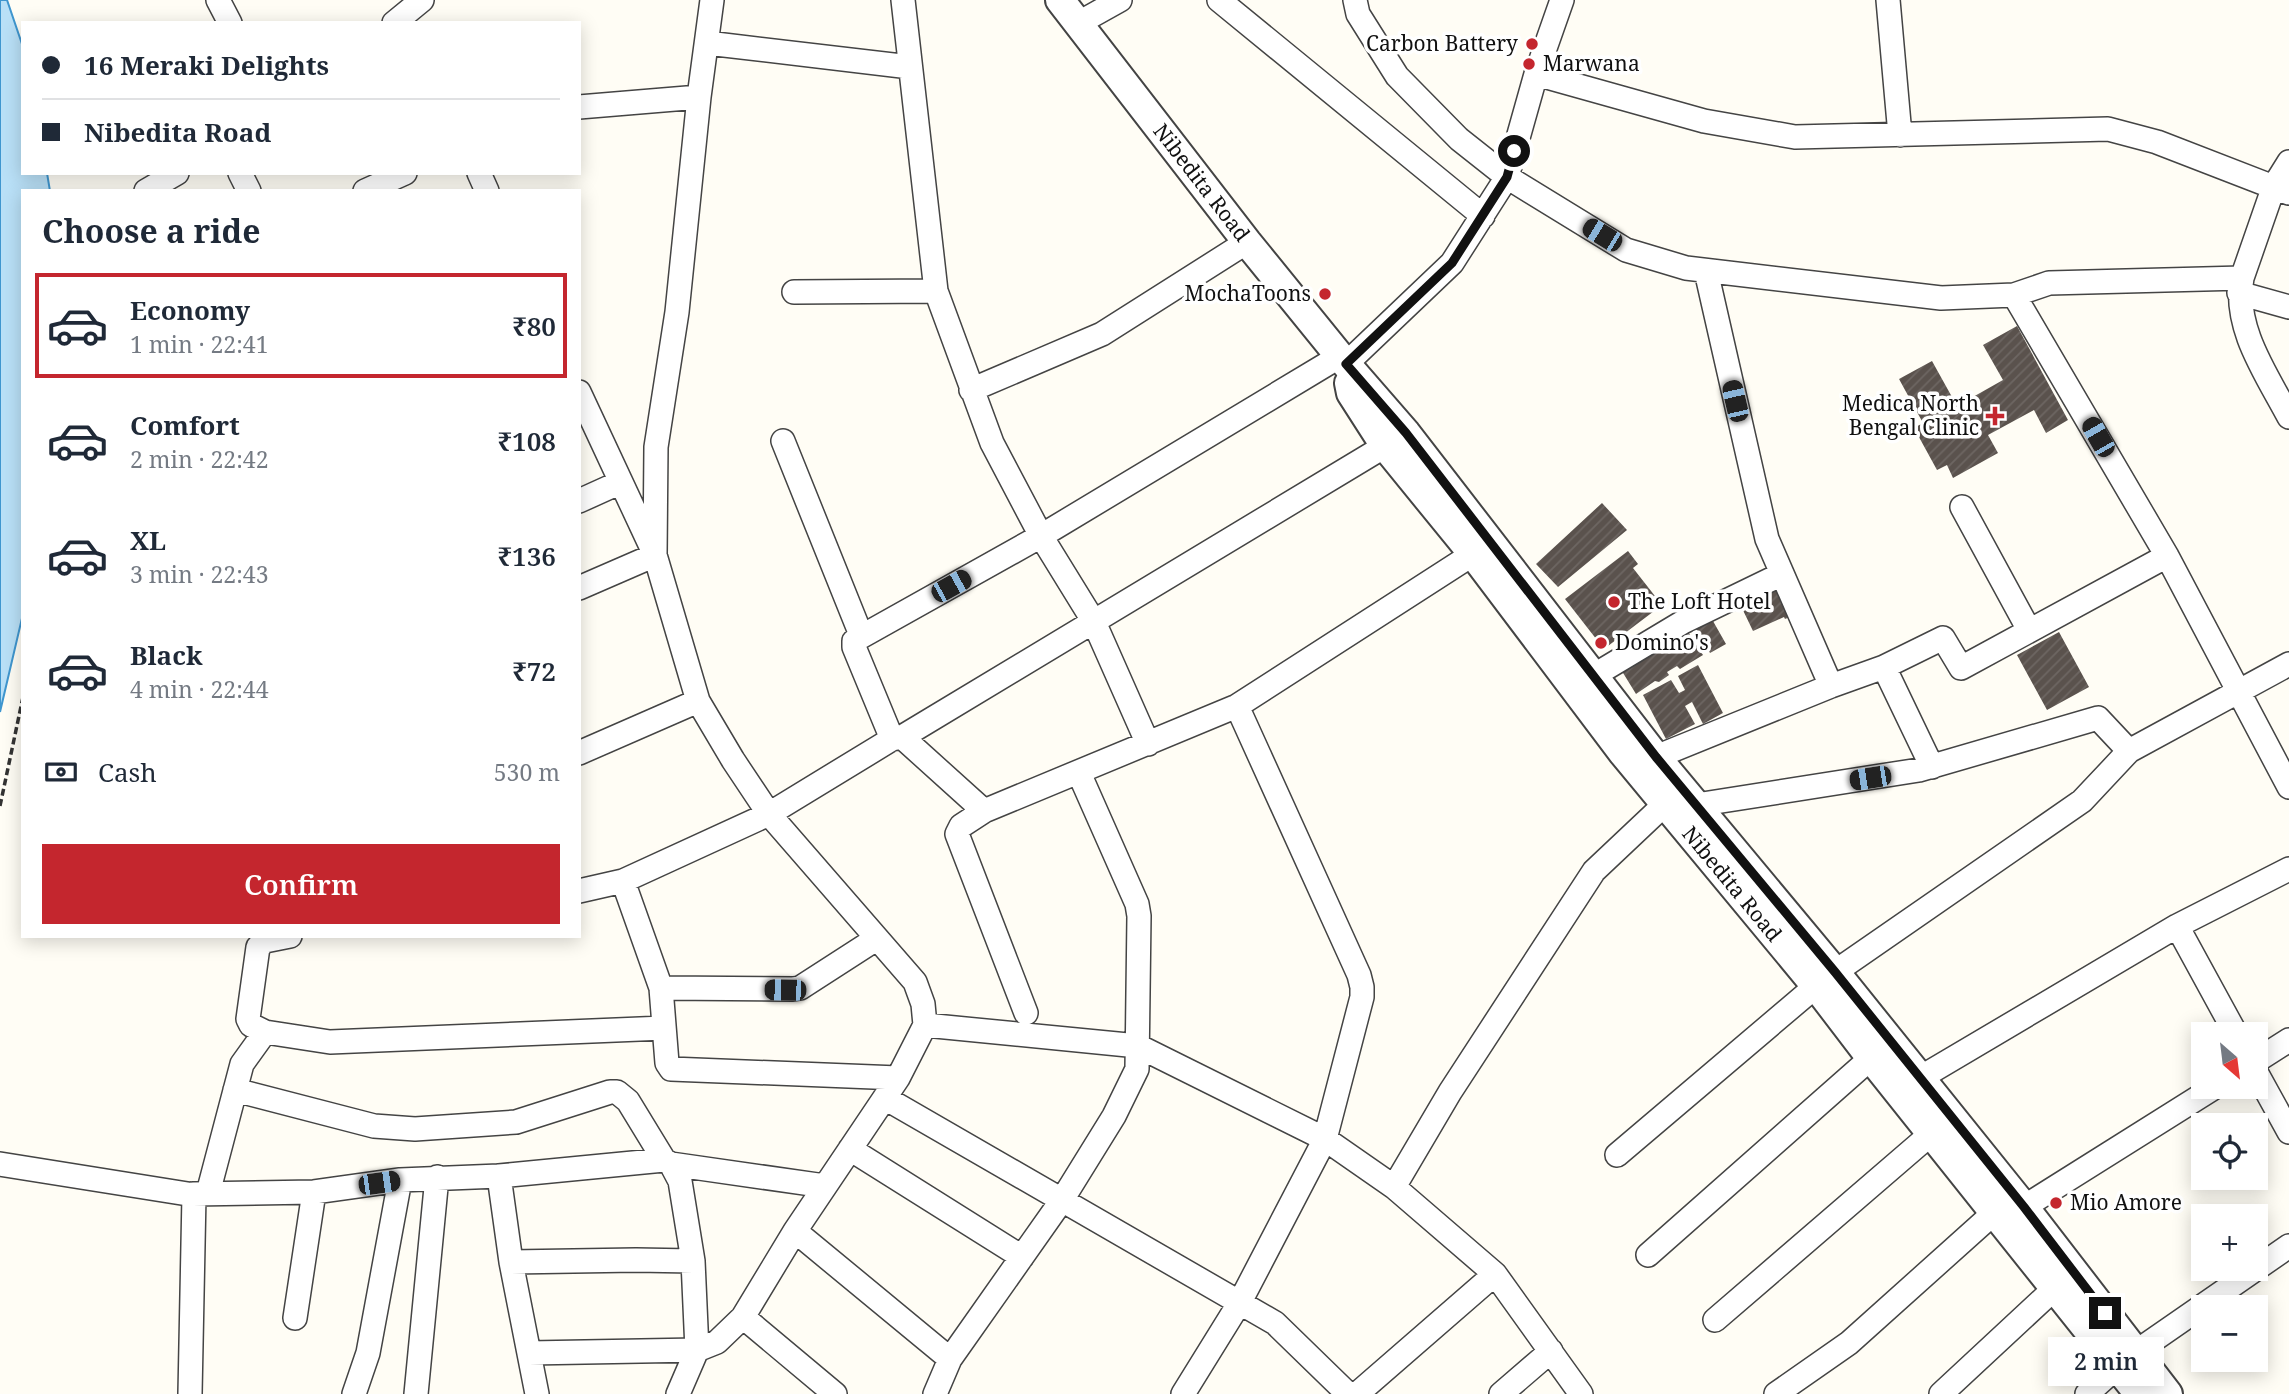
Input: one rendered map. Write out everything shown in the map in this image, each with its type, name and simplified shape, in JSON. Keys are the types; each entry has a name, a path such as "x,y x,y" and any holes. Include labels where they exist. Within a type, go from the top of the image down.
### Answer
{"street":[{"path":"218,0 229,21"},
{"path":"396,21 422,0"},
{"path":"655,555 656,447 677,312 699,97 712,0"},
{"path":"903,0 936,291 992,443 1041,536 1094,622 1148,744"},
{"name":"Nibedita Road","path":"1060,0 1247,242 1406,433 1696,805 1826,979 1871,1058 1995,1212 2065,1281 2127,1359 2168,1394"},
{"path":"1077,24 1120,0"},
{"path":"1219,0 1483,216"},
{"path":"1355,0 1358,14 1397,76 1459,139 1507,177 1626,250 1706,271 1941,298 2014,295 2049,283 2241,286 2289,307"},
{"path":"984,811 897,738 854,647 854,641 1041,536 1327,364 1342,359 1452,263 1507,177 1536,74 1562,0"},
{"path":"1888,0 1900,135"},
{"path":"707,43 910,67"},
{"path":"1536,74 1704,121 1795,137 2108,129 2157,142 2282,190"},
{"path":"581,107 699,97"},
{"path":"2289,162 2282,190 2241,286 2245,327 2289,417"},
{"path":"149,189 174,175"},
{"path":"369,189 401,175"},
{"path":"971,390 1102,334 1247,242"},
{"path":"1706,271 1764,530 1831,686"},
{"path":"794,292 936,291"},
{"path":"2014,295 2167,556 2289,787"},
{"name":"Nibedita Road","path":"1342,359 1351,393 1385,446 1473,554 1623,752 1665,804 1920,1078 2024,1207 2065,1281"},
{"path":"528,1353 697,1350 717,1342 743,1317 795,1231 898,1078 925,1025 923,1004 915,982 769,814 698,701 655,555 582,406"},
{"path":"783,441 861,635"},
{"path":"581,891 623,881 769,814 1385,446"},
{"path":"581,500 621,482"},
{"path":"1962,507 2029,630"},
{"path":"1026,1013 957,834 961,826 984,811 1237,706 1473,554"},
{"path":"581,587 655,555"},
{"path":"1656,757 1884,667 1943,638 1961,668 2167,556"},
{"path":"1593,676 1682,622 1782,574"},
{"path":"1617,1155 1826,979 2082,801 2129,751 2289,664"},
{"path":"1884,667 1932,767"},
{"path":"581,752 698,701"},
{"path":"1183,1394 1240,1302 1325,1139 1362,997 1362,987 1237,706"},
{"path":"1696,805 1932,767 2098,718 2129,751"},
{"path":"935,1394 950,1359 1062,1200 1114,1116 1137,1069 1137,904 1079,773"},
{"path":"1394,1187 1450,1092 1594,871 1665,804"},
{"path":"1920,1078 2177,926 2289,869"},
{"path":"623,881 661,988 667,1063 671,1069 898,1078"},
{"path":"2177,926 2229,1022"},
{"path":"279,938 259,941 248,1019 251,1025 265,1032 330,1042 664,1028"},
{"path":"661,988 800,988 876,939"},
{"path":"925,1025 1138,1046 1325,1139 1394,1187 1495,1274 1581,1394"},
{"path":"190,1394 195,1198 201,1193 242,1064 265,1032"},
{"path":"2268,1053 2289,1040"},
{"path":"1648,1255 1871,1058"},
{"path":"235,1090 374,1126 415,1129 516,1122 617,1092 628,1101 680,1181 693,1261 697,1350 686,1389"},
{"path":"2268,1094 2289,1132"},
{"path":"885,1098 1275,1323 1348,1394"},
{"path":"2024,1207 2196,1099"},
{"path":"1715,1320 1932,1133"},
{"path":"850,1149 1022,1257"},
{"path":"0,1164 201,1193 314,1192 400,1180 499,1176 667,1162 825,1186"},
{"path":"499,1176 511,1262 537,1394"},
{"path":"416,1394 437,1177"},
{"path":"362,1394 354,1394 368,1353 400,1180"},
{"path":"295,1318 314,1192"},
{"path":"1776,1394 1849,1343 1995,1212"},
{"path":"795,1231 950,1359"},
{"path":"2087,1394 2127,1359 2289,1246"},
{"path":"511,1262 693,1261"},
{"path":"1357,1394 1495,1274"},
{"path":"1941,1394 2065,1281"},
{"path":"743,1317 835,1394"},
{"path":"1501,1394 1550,1351"},
{"name":"Nibedita Road","path":"2127,1359 2139,1394"}],"path":[{"path":"0,806 21,706"}],"water":[{"path":"0,0 7,0 21,41 21,175 47,175 50,189 21,189 21,623 0,712"}],"building":[{"path":"2017,326 2068,420 2046,433 2034,410 1988,435 1998,453 1953,478 1947,465 1937,470 1914,428 1923,423 1899,379 1932,361 1957,406 2003,380 1983,345"},
{"path":"1602,503 1627,530 1558,587 1536,564"},
{"name":"The Loft Hotel","path":"1628,551 1638,564 1633,568 1662,605 1604,649 1565,599"},
{"path":"1775,584 1790,617 1784,617 1753,631 1739,602"},
{"path":"1709,614 1726,644 1710,653 1693,623"},
{"path":"1685,627 1703,655 1680,669 1677,666 1667,672 1669,675 1659,682 1655,681 1636,694 1620,668"},
{"path":"2059,632 2089,687 2047,710 2017,655"},
{"path":"1698,665 1723,713 1703,724 1692,702 1685,706 1695,724 1666,739 1643,695 1671,680 1679,693 1685,690 1678,676"}],"place":[{"name":"Carbon Battery","path":"1532,44"},
{"name":"Marwana","path":"1529,64"},
{"name":"MochaToons","path":"1325,294"},
{"name":"Medica North Bengal Clinic","path":"1995,416"},
{"name":"The Loft Hotel","path":"1614,602"},
{"name":"Domino's","path":"1601,643"},
{"name":"Mio Amore","path":"2056,1203"}],"route":[{"path":"1514,151 1507,177 1452,263 1346,364 1406,433 1656,757 1835,972 2024,1207 2105,1313"}]}
